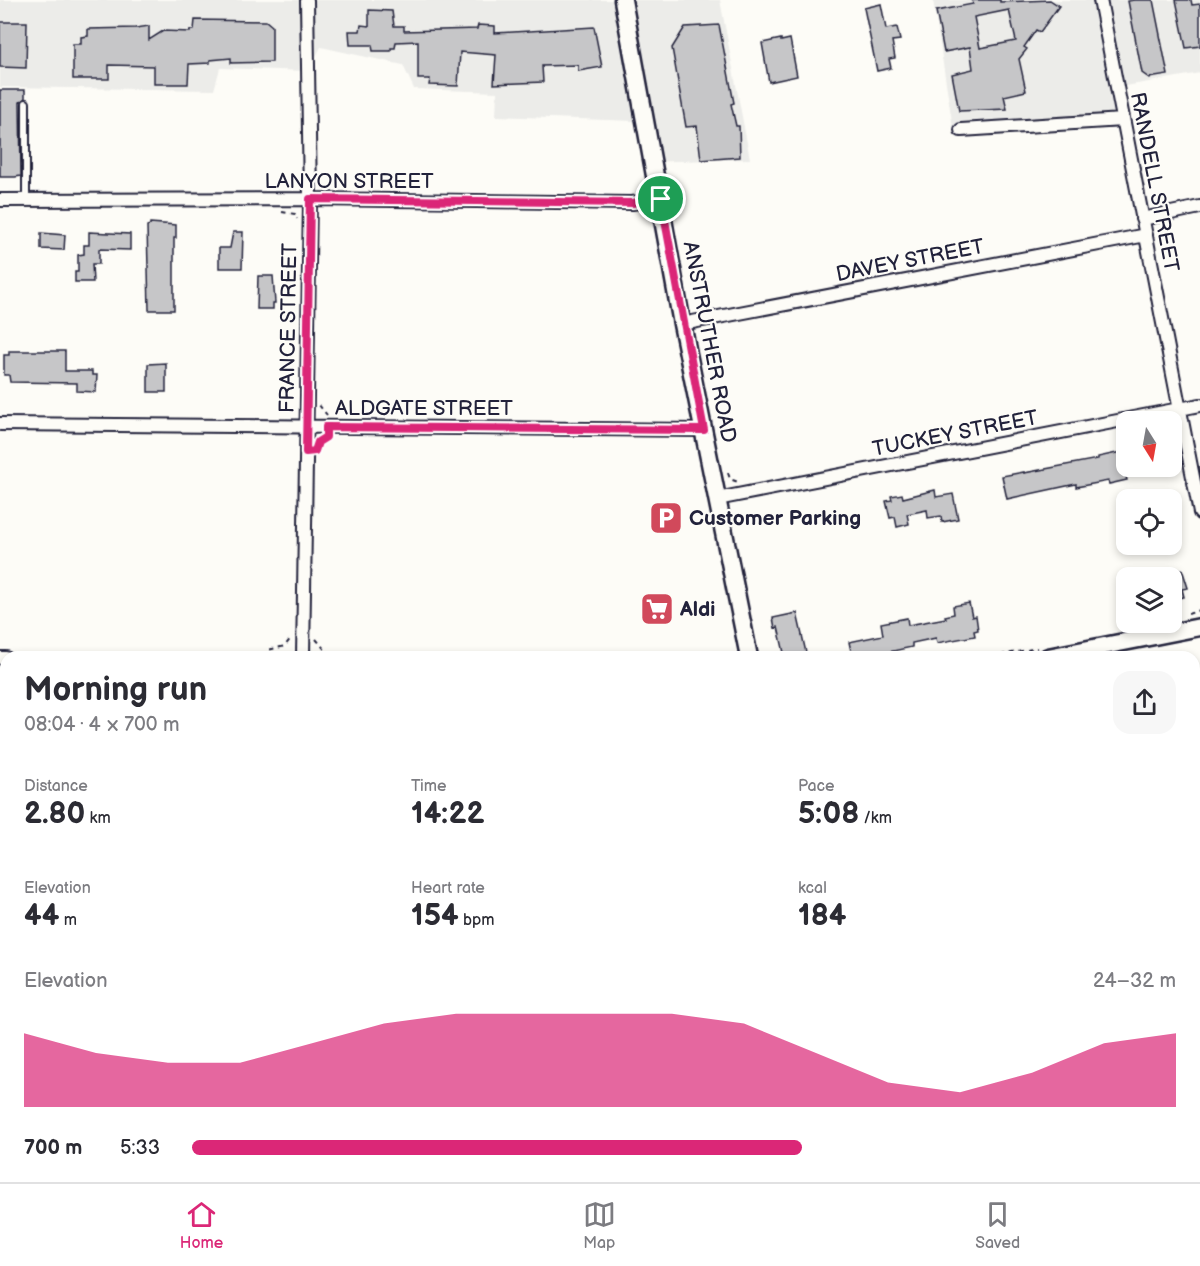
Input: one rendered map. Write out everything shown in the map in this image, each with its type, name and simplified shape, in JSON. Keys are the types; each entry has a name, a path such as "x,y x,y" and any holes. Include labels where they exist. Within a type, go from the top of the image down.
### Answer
{"main road":[{"name":"ANSTRUTHER ROAD","path":"623,0 682,324 747,651"},
{"path":"1078,651 1200,627"}],"street":[{"name":"FRANCE STREET","path":"303,651 310,199 307,0"},
{"name":"RANDELL STREET","path":"1100,0 1200,513"},
{"path":"961,130 1123,120"},
{"name":"LANYON STREET","path":"0,200 310,199 632,203 661,199"},
{"path":"1142,219 1200,207"},
{"name":"DAVEY STREET","path":"682,324 1146,235"},
{"name":"TUCKEY STREET","path":"717,499 1200,405"},
{"name":"ALDGATE STREET","path":"0,424 704,430"}],"lane":[{"path":"26,103 26,200"}],"path":[{"path":"278,212 295,214 298,222"},
{"path":"320,405 327,415 326,427"}],"shaded area":[{"path":"0,0 720,0 750,159 644,162 635,121 496,116 497,92 414,89 403,65 321,47 308,71 220,68 214,90 0,87"},
{"path":"933,0 1200,0 1200,73 1120,87 1128,124 954,134"}],"building":[{"path":"972,0 1000,0 1000,2 1050,0 1059,6 1040,32 1036,30 1024,47 1027,49 1019,59 1026,91 1004,96 1007,109 959,111 952,74 973,69 970,47 944,52 936,11 973,4","holes":["1009,10 1016,41 980,48 974,17"]},
{"path":"1153,0 1168,75 1149,78 1142,73 1128,1"},
{"path":"1176,0 1191,0 1192,5 1200,4 1200,46 1186,48"},
{"path":"881,4 886,29 897,27 900,40 892,41 895,58 889,59 891,68 877,71 864,8"},
{"path":"369,10 392,11 394,26 404,26 404,31 477,29 478,25 495,26 495,33 594,27 602,67 578,71 578,65 542,66 543,82 494,84 496,55 460,52 458,86 429,85 430,79 418,79 418,41 396,42 395,48 391,48 391,51 373,51 372,45 350,45 349,31 360,31 361,25 369,26"},
{"path":"195,20 266,21 272,26 272,62 231,63 231,58 210,60 210,63 189,64 188,84 154,84 154,66 109,65 109,79 73,79 73,44 81,44 81,37 88,36 88,29 149,26 149,40 163,31 190,32 194,30"},
{"path":"0,22 27,22 26,68 0,67"},
{"path":"719,25 734,103 731,104 736,126 739,126 740,157 701,160 697,126 686,127 672,48 685,27"},
{"path":"781,39 781,41 790,39 797,76 769,82 762,43"},
{"path":"0,90 25,90 25,98 20,102 21,176 0,177"},
{"path":"150,223 176,225 174,310 149,310 147,226"},
{"path":"89,232 130,234 130,250 99,249 99,264 92,264 93,282 75,282 75,272 78,272 78,255 84,254 84,245 89,245"},
{"path":"233,232 243,232 242,268 219,268 219,248 230,248"},
{"path":"41,233 65,235 64,250 41,249"},
{"path":"258,276 273,276 275,303 273,303 273,309 257,309"},
{"path":"9,351 65,351 65,371 92,371 92,375 97,375 96,392 77,391 77,383 10,382 9,375 4,375 4,355 9,355"},
{"path":"166,363 166,392 148,392 148,364"},
{"path":"1116,453 1116,477 1126,477 1127,480 1076,487 1076,484 1007,499 1002,476 1098,459 1098,457"},
{"path":"935,490 936,497 953,494 958,519 942,522 941,516 928,518 927,510 907,514 909,524 897,527 895,517 890,518 886,501 892,500 891,496 902,494 903,498"},
{"path":"1182,569 1188,588 1182,589"},
{"path":"969,603 972,617 976,616 978,630 974,631 975,636 937,643 936,638 912,643 912,647 893,651 851,651 849,642 883,635 881,623 907,618 908,625 946,618 945,616 954,614 953,606"},
{"path":"797,613 806,651 784,651 778,627 775,628 773,618"}],"place":[{"name":"Customer Parking","path":"666,518"},
{"name":"Aldi","path":"657,609"}],"route":[{"path":"310,199 632,203 661,199 682,324 704,430 326,427 326,437 318,442 315,451 306,452 310,199"}]}
